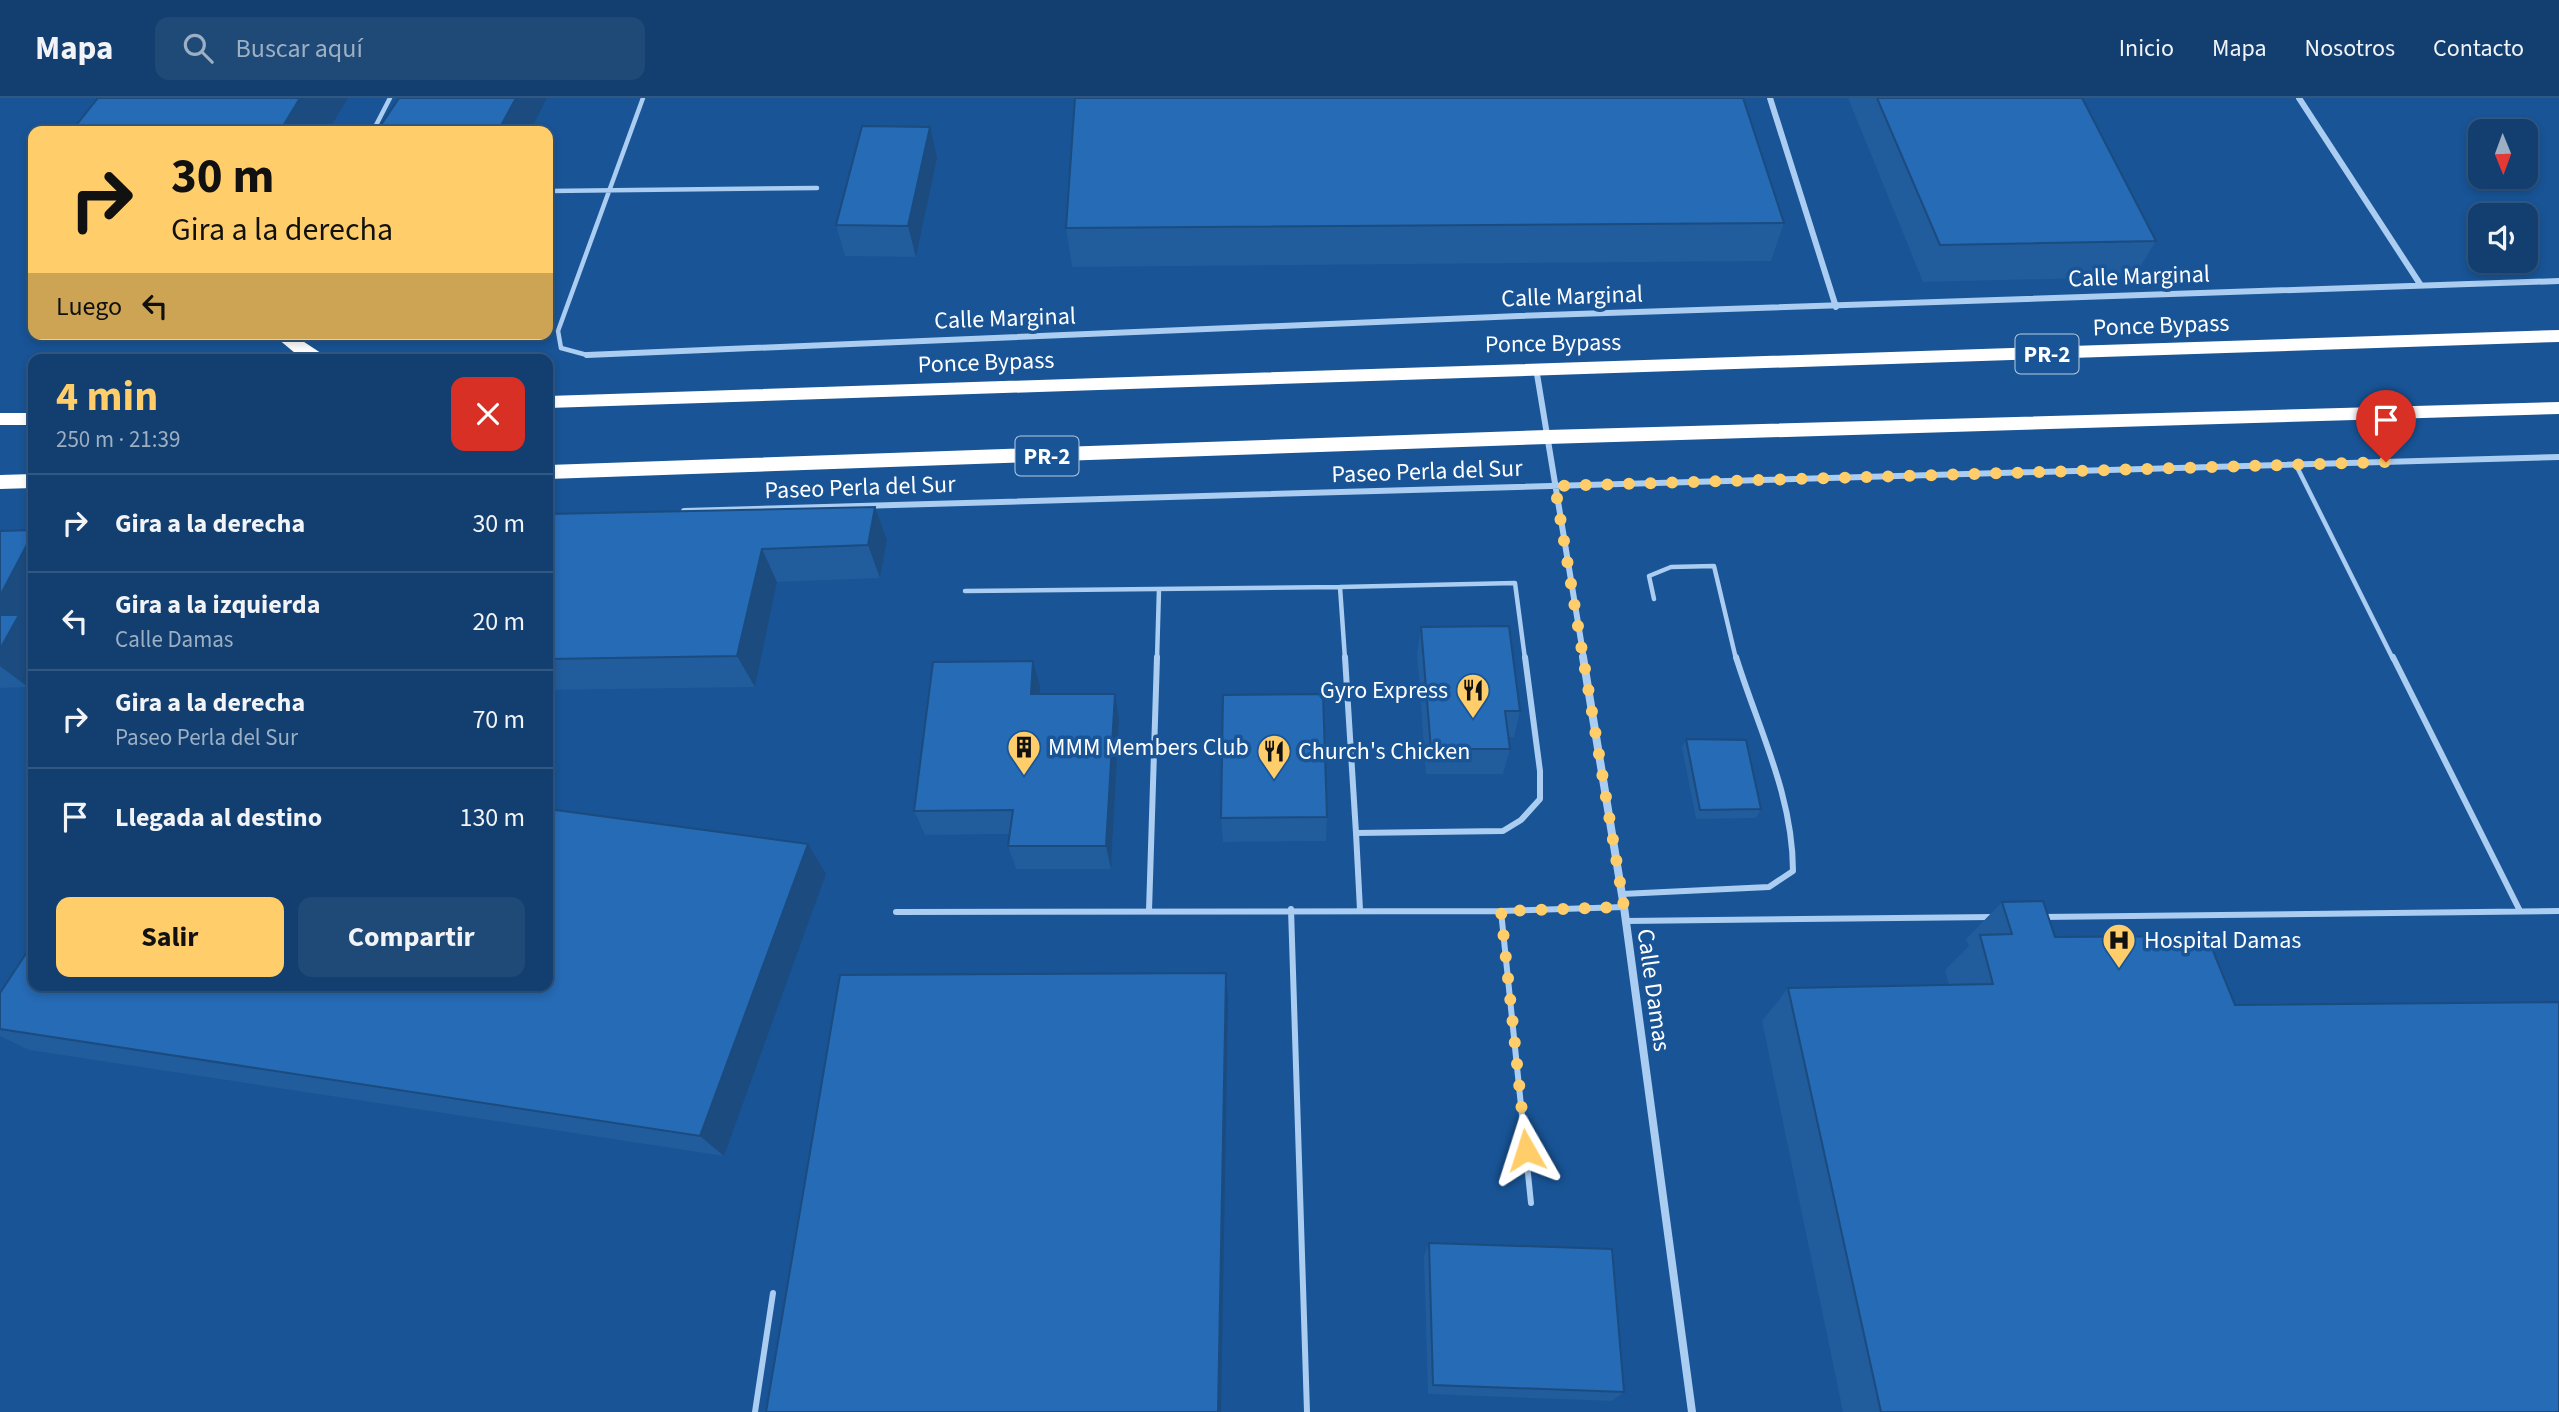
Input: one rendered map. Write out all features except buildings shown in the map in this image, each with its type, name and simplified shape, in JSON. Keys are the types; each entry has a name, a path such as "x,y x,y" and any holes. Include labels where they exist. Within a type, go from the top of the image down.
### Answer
{"highway":[{"name":"Ponce Bypass","path":"553,402 1536,367 1791,363 2559,336"},
{"path":"288,340 307,354"},
{"name":"PR-2","path":"553,472 1547,437 2559,408"},
{"path":"0,419 28,419"},
{"path":"0,482 28,481"}],"street":[{"path":"1770,98 1836,307"},
{"path":"2299,98 2420,284"},
{"name":"Calle Marginal","path":"587,355 1492,317 2559,281"},
{"name":"Calle Damas","path":"1536,367 1624,907 1692,1412"},
{"name":"Paseo Perla del Sur","path":"674,511 2559,457"}],"lane":[{"path":"376,126 390,98"},
{"path":"587,355 561,348 558,331 643,98"},
{"path":"553,191 817,188"},
{"path":"2296,465 2520,911"},
{"path":"1622,894 1769,887 1793,871 1795,848 1767,741 1739,668 1714,566 1671,567 1649,576 1654,599"},
{"path":"965,592 1515,583 1540,771 1540,799 1521,820 1503,831 1356,833"},
{"path":"1340,587 1360,910"},
{"path":"1149,911 1159,589"},
{"path":"896,912 1292,909 1501,911 1624,907"},
{"path":"1292,909 1307,1412"},
{"path":"1501,911 1531,1203"},
{"path":"2031,917 2559,911"},
{"path":"1626,921 2003,917"},
{"path":"755,1412 773,1293"}],"place":[{"name":"Gyro Express","path":"1473,720"},
{"name":"MMM Members Club","path":"1024,777"},
{"name":"Church's Chicken","path":"1274,781"},
{"name":"Hospital Damas","path":"2119,970"}],"route":[{"path":"1526,1150 1501,911 1624,907 1555,486 2386,462"}]}
